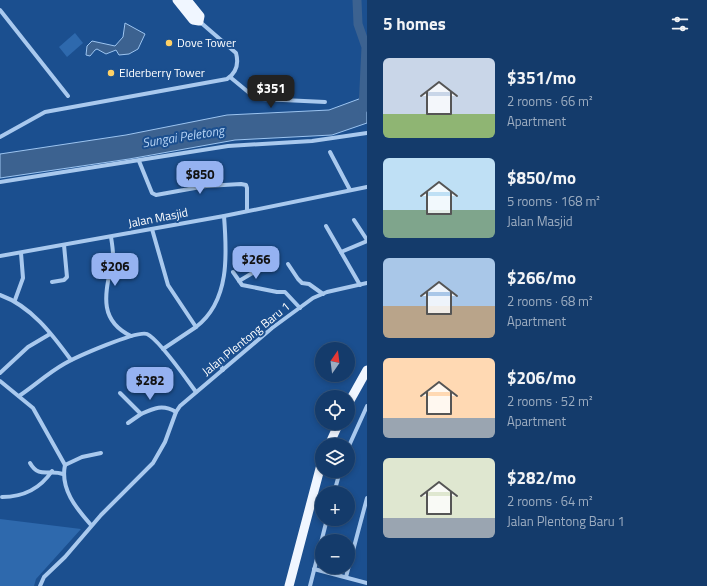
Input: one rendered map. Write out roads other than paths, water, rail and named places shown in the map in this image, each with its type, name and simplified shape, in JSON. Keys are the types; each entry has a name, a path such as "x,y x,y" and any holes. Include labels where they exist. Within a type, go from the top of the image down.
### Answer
{"main road":[{"path":"177,0 193,20 199,21 200,16 187,0"},
{"path":"355,391 367,370"},
{"path":"289,586 318,478"}],"street":[{"path":"0,10 68,96"},
{"path":"0,137 45,112 213,82 230,77 237,65 236,53 199,21"},
{"path":"230,77 253,96 262,99 325,102"},
{"path":"0,182 228,146 312,141 367,133"},
{"path":"330,152 350,190"},
{"path":"139,161 152,193 156,195 206,186 241,184 246,185 247,188 247,211"},
{"name":"Jalan Masjid","path":"0,256 224,216 367,187"},
{"path":"162,349 196,326 209,313 223,283 227,251 224,216"},
{"path":"341,252 367,240 354,220"},
{"path":"326,226 360,285"},
{"path":"152,229 168,285 196,326"},
{"path":"111,236 113,253 105,304 108,315 124,333 132,336"},
{"path":"52,282 64,280 67,277 64,245"},
{"path":"16,299 23,278 21,253"},
{"path":"288,264 298,280 302,283 309,284 323,294"},
{"path":"239,281 266,265"},
{"path":"234,272 242,285 277,292 285,292 300,308"},
{"name":"Jalan Plentong Baru 1","path":"40,586 44,578 68,554 91,525 147,470 159,456 176,412 196,392 272,328 300,308 323,294 367,283"},
{"path":"0,295 16,299 29,310 71,360"},
{"path":"19,396 71,360 142,333 149,335 162,349 196,392"},
{"path":"0,373 28,348 50,334"},
{"path":"223,370 220,361 227,356"},
{"path":"0,381 36,412 64,465 63,482 68,495 91,525"},
{"path":"120,393 141,414"},
{"path":"353,438 367,406"},
{"path":"128,423 141,414 157,407 163,407 176,412"},
{"path":"64,465 82,456 101,453"},
{"path":"30,463 34,470 38,472 52,471 63,474"},
{"path":"2,497 19,496 38,487 52,471"},
{"path":"346,577 367,498"},
{"path":"310,586 325,526"},
{"path":"314,569 346,577 361,584 367,583"}],"water":[{"path":"125,23 145,34 138,49 129,54 119,55 116,50 106,54 97,49 90,56 86,55 87,46 92,41 115,46 123,37"},
{"name":"Sungai Peletong","path":"367,96 367,123 332,135 235,140 129,159 0,178 0,154 126,135 227,115 329,110"}],"waterway":[{"path":"357,0 358,24 366,47 363,109"}],"place":[{"name":"Dove Tower","path":"169,43"},
{"name":"Elderberry Tower","path":"111,73"}]}
